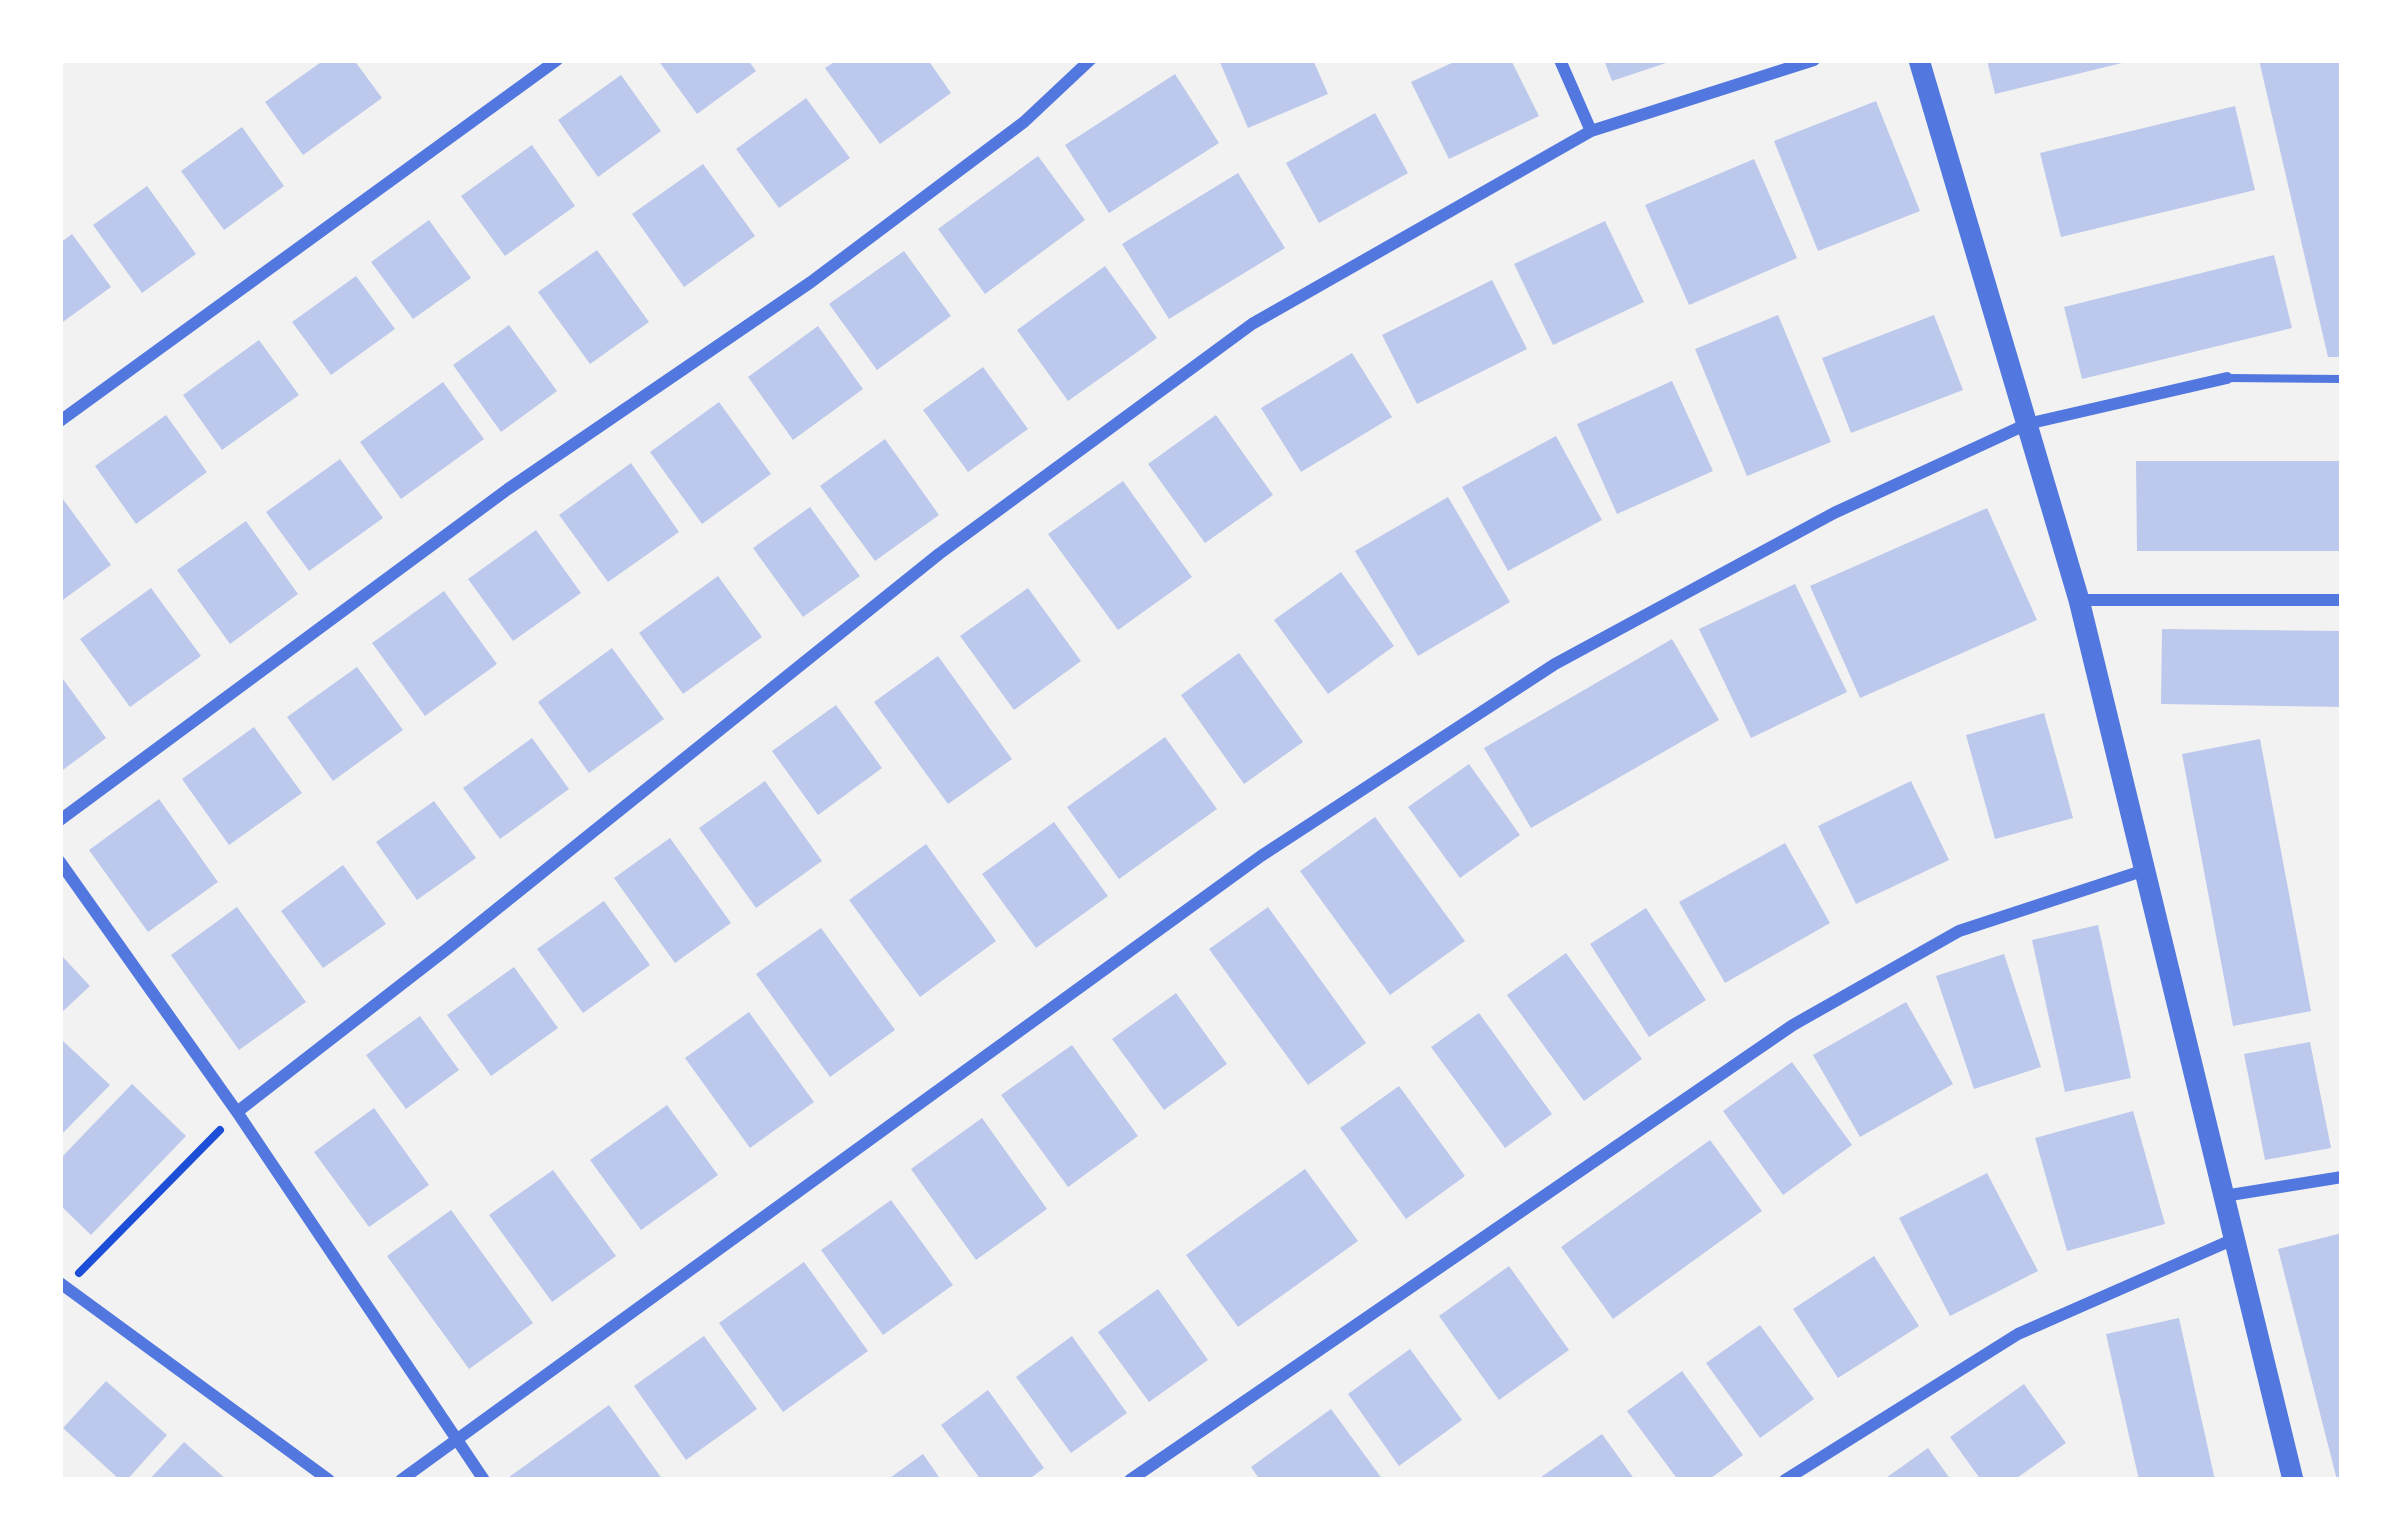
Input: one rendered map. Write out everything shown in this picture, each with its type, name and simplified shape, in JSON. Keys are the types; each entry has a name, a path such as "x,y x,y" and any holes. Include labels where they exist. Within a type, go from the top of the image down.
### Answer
{"street":[{"path":"60,421 557,60"},
{"path":"60,820 508,489 829,268 1024,122 1090,60"},
{"path":"1561,60 1591,131"},
{"path":"237,1112 939,554 1252,324 1591,131 1814,60"},
{"path":"1919,60 2079,600 2294,1480"},
{"path":"401,1480 1262,856 1555,664 1834,512 2027,424 2228,378"},
{"path":"2079,600 2342,599"},
{"path":"60,862 237,1112 484,1480"},
{"path":"1130,1480 1792,1025 1959,932 2145,870"},
{"path":"2224,1196 2342,1177"},
{"path":"1785,1480 2018,1334 2234,1239"},
{"path":"63,1285 329,1480"}],"lane":[{"path":"2228,378 2342,379"}],"path":[{"path":"63,1285 237,1112"}],"building":[{"path":"324,60 354,60 382,98 303,155 265,102"},
{"path":"658,60 748,60 756,71 697,114"},
{"path":"837,60 928,60 951,93 880,144 825,68"},
{"path":"1219,60 1313,60 1328,94 1248,128"},
{"path":"1458,60 1511,60 1539,116 1449,159 1411,82"},
{"path":"1604,60 1671,60 1672,61 1612,81"},
{"path":"1987,60 2126,60 2126,62 1995,94"},
{"path":"2259,60 2342,60 2342,357 2328,357"},
{"path":"1175,74 1219,143 1109,213 1065,145"},
{"path":"621,75 661,131 598,177 558,120"},
{"path":"806,98 850,158 779,208 736,149"},
{"path":"1876,101 1920,211 1818,251 1774,141"},
{"path":"2235,106 2255,190 2061,237 2040,153"},
{"path":"1375,113 1408,173 1319,223 1286,163"},
{"path":"242,127 284,186 224,230 181,171"},
{"path":"532,145 575,206 505,256 461,196"},
{"path":"1038,156 1085,220 985,294 938,229"},
{"path":"1754,159 1797,258 1689,305 1645,205"},
{"path":"703,164 755,236 684,287 632,214"},
{"path":"1238,173 1285,248 1169,319 1122,244"},
{"path":"147,186 196,254 142,293 93,225"},
{"path":"429,220 471,278 413,319 371,262"},
{"path":"1605,221 1644,302 1553,345 1514,264"},
{"path":"72,234 111,287 60,324 60,243"},
{"path":"597,250 649,322 590,364 538,292"},
{"path":"904,251 951,316 877,370 829,304"},
{"path":"2274,255 2292,328 2082,379 2064,307"},
{"path":"1105,266 1157,338 1068,401 1017,330"},
{"path":"356,276 395,329 331,375 292,322"},
{"path":"1492,280 1527,349 1417,404 1382,335"},
{"path":"1778,315 1831,442 1747,476 1695,349"},
{"path":"1934,315 1963,390 1851,433 1822,358"},
{"path":"509,325 557,391 501,432 453,365"},
{"path":"818,326 863,389 793,440 748,377"},
{"path":"259,340 299,395 222,450 183,395"},
{"path":"1352,353 1392,417 1301,472 1261,408"},
{"path":"983,367 1028,429 968,472 923,410"},
{"path":"1672,381 1713,471 1617,514 1577,424"},
{"path":"443,382 484,439 401,499 360,442"},
{"path":"719,402 771,474 702,524 650,452"},
{"path":"166,415 207,472 136,524 95,466"},
{"path":"1216,415 1273,495 1205,543 1148,464"},
{"path":"1556,436 1602,520 1508,571 1462,487"},
{"path":"885,439 939,515 875,561 820,486"},
{"path":"340,459 383,518 309,571 266,512"},
{"path":"2136,461 2342,461 2342,551 2137,551"},
{"path":"631,463 679,532 608,582 559,515"},
{"path":"1123,481 1192,577 1118,630 1048,534"},
{"path":"60,495 111,565 60,602"},
{"path":"1448,497 1510,602 1418,656 1355,551"},
{"path":"810,507 860,576 803,617 753,548"},
{"path":"1987,508 2037,620 1860,698 1810,586"},
{"path":"246,521 298,594 230,644 177,570"},
{"path":"536,530 581,593 513,641 468,579"},
{"path":"1341,572 1394,646 1328,694 1274,620"},
{"path":"718,576 762,637 683,694 639,633"},
{"path":"1795,584 1847,692 1751,738 1699,629"},
{"path":"151,588 201,656 130,707 80,639"},
{"path":"1028,588 1081,661 1014,710 960,636"},
{"path":"444,591 497,664 425,716 372,643"},
{"path":"2162,629 2342,631 2342,707 2161,704"},
{"path":"1672,639 1719,720 1531,828 1484,748"},
{"path":"612,648 664,719 589,773 538,702"},
{"path":"1239,653 1303,742 1244,784 1181,695"},
{"path":"938,656 1012,759 948,804 874,702"},
{"path":"357,667 403,730 333,781 287,717"},
{"path":"60,675 106,738 60,772"},
{"path":"836,705 882,768 818,815 772,751"},
{"path":"2044,713 2073,818 1995,839 1966,735"},
{"path":"254,727 302,793 229,845 182,779"},
{"path":"1165,737 1217,809 1119,879 1067,807"},
{"path":"532,738 569,789 500,839 463,788"},
{"path":"2260,739 2311,1011 2233,1026 2182,754"},
{"path":"1469,764 1520,835 1460,878 1408,807"},
{"path":"765,781 822,861 756,908 699,828"},
{"path":"1911,781 1949,860 1856,904 1818,826"},
{"path":"159,799 218,882 148,932 89,850"},
{"path":"434,801 476,858 417,900 376,842"},
{"path":"1375,817 1465,941 1390,995 1300,871"},
{"path":"1054,822 1108,896 1036,948 982,874"},
{"path":"670,838 731,923 675,963 614,878"},
{"path":"1785,843 1830,923 1725,983 1679,902"},
{"path":"926,844 996,941 920,997 849,900"},
{"path":"343,865 386,924 323,968 281,911"},
{"path":"604,901 650,965 583,1013 537,949"},
{"path":"237,907 306,1002 239,1050 171,955"},
{"path":"1268,907 1366,1043 1308,1085 1209,949"},
{"path":"1646,908 1706,1000 1649,1037 1590,944"},
{"path":"2098,925 2131,1078 2065,1092 2032,940"},
{"path":"821,928 895,1030 830,1077 756,974"},
{"path":"1566,953 1642,1059 1584,1101 1507,995"},
{"path":"60,954 90,986 60,1014"},
{"path":"2004,954 2041,1067 1974,1089 1936,976"},
{"path":"514,967 558,1028 491,1076 447,1015"},
{"path":"1176,993 1227,1064 1164,1110 1112,1039"},
{"path":"1906,1002 1953,1084 1860,1137 1813,1055"},
{"path":"749,1012 814,1102 750,1148 685,1058"},
{"path":"1479,1013 1552,1114 1505,1148 1431,1047"},
{"path":"420,1016 459,1070 406,1109 366,1055"},
{"path":"63,1041 110,1085 60,1136 60,1044"},
{"path":"2310,1042 2331,1148 2265,1160 2244,1054"},
{"path":"1072,1045 1138,1136 1068,1187 1001,1095"},
{"path":"1792,1062 1852,1145 1783,1195 1723,1111"},
{"path":"132,1084 186,1136 91,1235 60,1205 60,1159"},
{"path":"1399,1086 1465,1176 1406,1219 1340,1128"},
{"path":"667,1105 718,1175 641,1230 590,1160"},
{"path":"374,1108 429,1185 369,1227 314,1152"},
{"path":"2133,1111 2165,1224 2067,1251 2035,1138"},
{"path":"982,1118 1047,1209 976,1260 911,1169"},
{"path":"1710,1140 1762,1211 1613,1319 1561,1247"},
{"path":"1305,1169 1358,1241 1238,1327 1186,1255"},
{"path":"553,1170 616,1256 552,1302 489,1215"},
{"path":"1987,1173 2038,1271 1950,1316 1899,1218"},
{"path":"891,1200 953,1285 883,1335 821,1250"},
{"path":"451,1210 533,1323 469,1369 387,1256"},
{"path":"2342,1233 2342,1480 2337,1480 2278,1249"},
{"path":"1874,1256 1919,1326 1838,1378 1793,1309"},
{"path":"804,1262 868,1351 783,1412 719,1323"},
{"path":"1509,1266 1569,1350 1499,1400 1439,1316"},
{"path":"1158,1289 1208,1360 1149,1402 1098,1332"},
{"path":"2179,1318 2215,1480 2139,1480 2106,1334"},
{"path":"1760,1325 1814,1399 1760,1438 1706,1363"},
{"path":"704,1336 757,1409 686,1460 634,1386"},
{"path":"1072,1336 1127,1413 1071,1453 1016,1377"},
{"path":"1410,1349 1462,1420 1399,1466 1348,1394"},
{"path":"1682,1371 1743,1455 1708,1480 1678,1480 1627,1411"},
{"path":"106,1381 167,1435 127,1480 120,1480 63,1428"},
{"path":"2024,1384 2066,1443 2014,1480 1981,1480 1950,1437"},
{"path":"988,1390 1044,1468 1028,1480 981,1480 941,1425"},
{"path":"609,1405 663,1480 505,1480"},
{"path":"1331,1409 1383,1480 1260,1480 1251,1467"},
{"path":"1602,1434 1635,1480 1537,1480"},
{"path":"184,1442 227,1480 149,1480"},
{"path":"1928,1448 1951,1480 1883,1480"},
{"path":"923,1454 941,1480 887,1480"}]}
